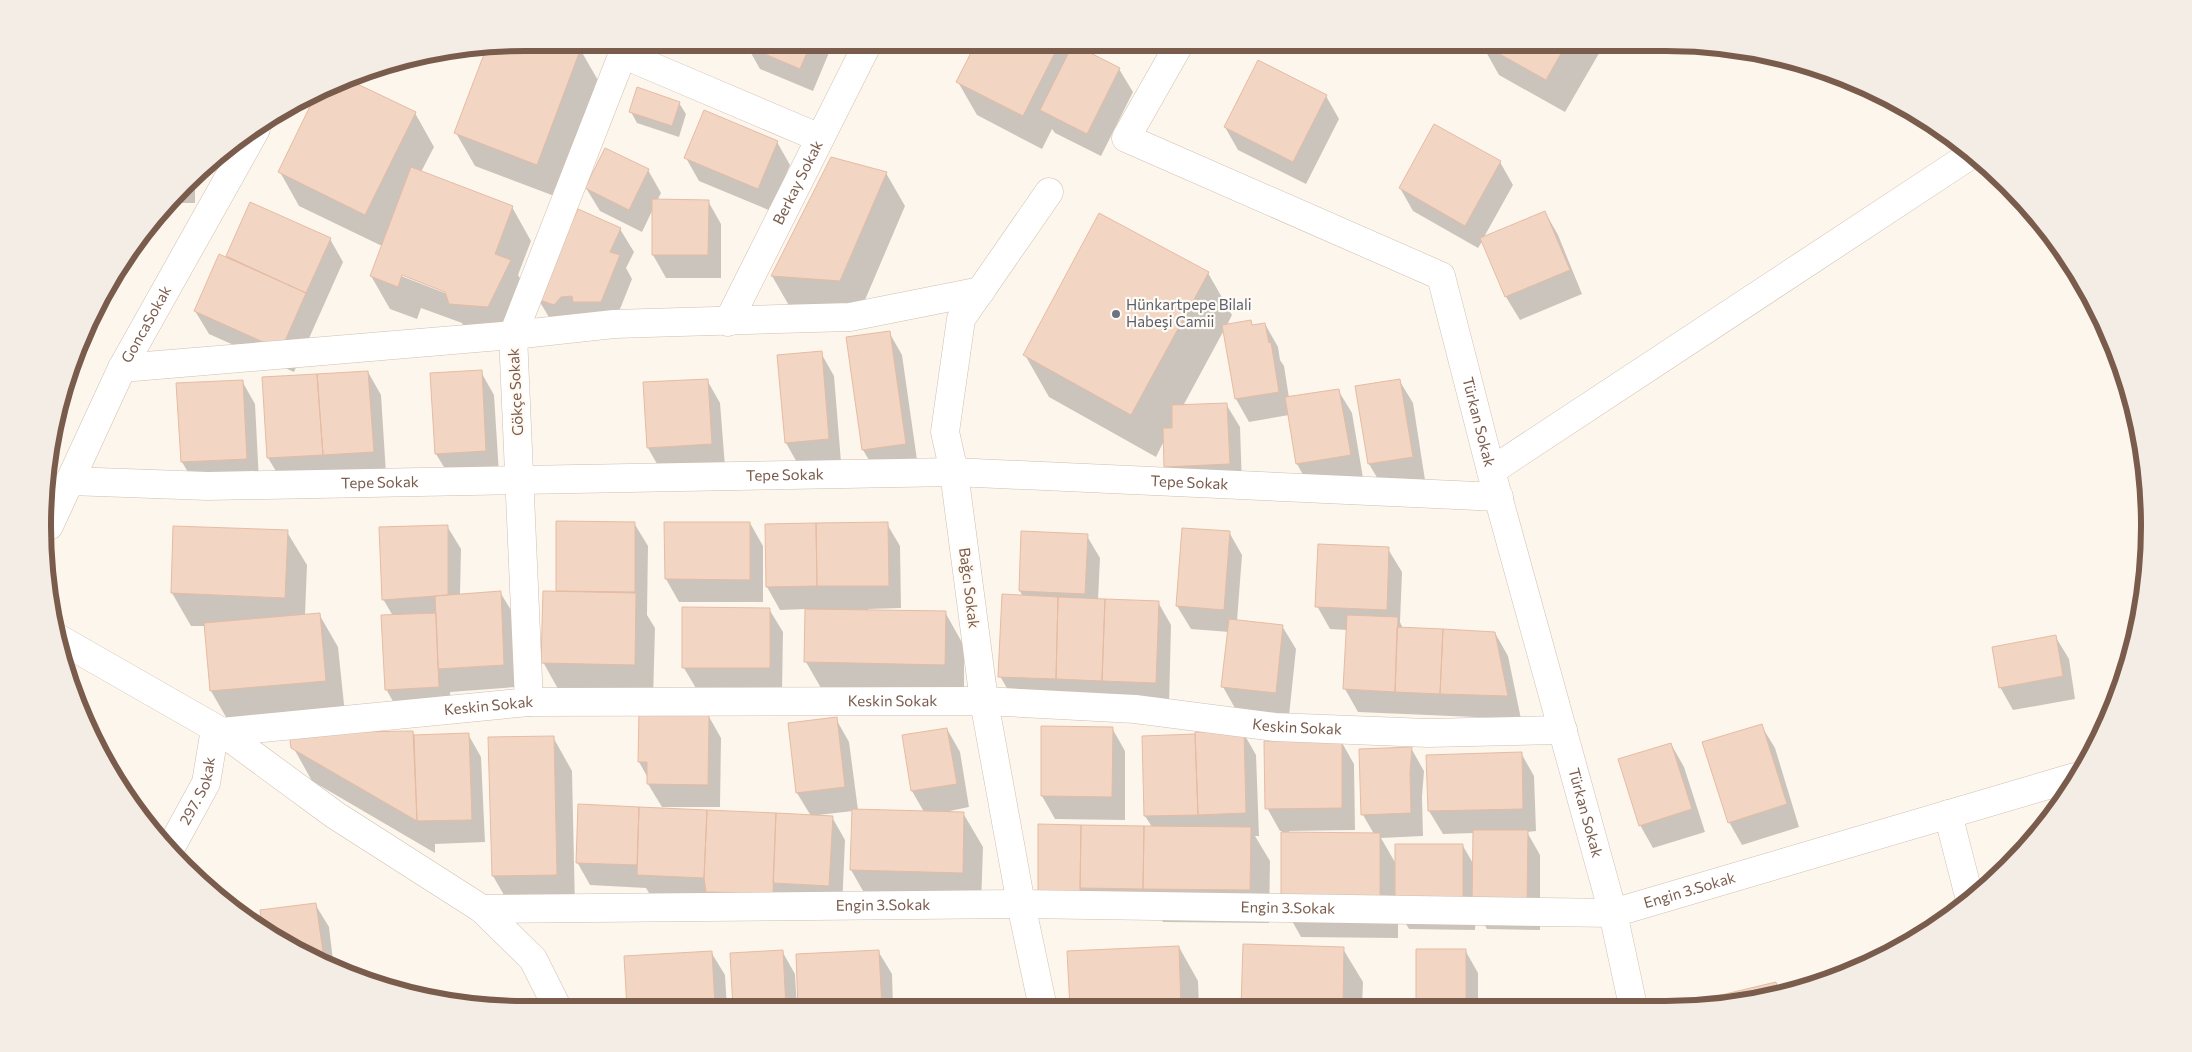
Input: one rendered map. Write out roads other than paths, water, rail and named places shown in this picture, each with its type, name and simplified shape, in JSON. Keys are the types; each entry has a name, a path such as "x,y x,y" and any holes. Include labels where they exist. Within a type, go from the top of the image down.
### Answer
{"street":[{"name":"Gökçe Sokak","path":"529,702 513,335 623,51"},
{"path":"631,51 820,138"},
{"name":"Berkay Sokak","path":"728,322 864,51"},
{"name":"Türkan Sokak","path":"1175,51 1126,138 1440,276 1495,484 1613,912 1632,1001"},
{"name":"GoncaSokak","path":"51,521 122,368 250,140"},
{"path":"1495,484 1966,158"},
{"name":"Bağcı Sokak","path":"1042,1001 1021,904 984,701 954,472 945,432 961,319 1049,192"},
{"path":"122,368 513,335 614,324 850,317 981,291"},
{"name":"Tepe Sokak","path":"70,481 208,486 954,472 1495,484"},
{"path":"65,642 218,730 336,815 482,909 533,959 554,1001"},
{"name":"Keskin Sokak","path":"218,730 529,702 984,701 1135,709 1275,727 1428,734 1563,730"},
{"name":"297. Sokak","path":"173,843 206,783 218,730"},
{"name":"Engin 3.Sokak","path":"482,909 1021,904 1613,912 2067,779"},
{"path":"1948,814 1968,892"}],"place":[{"name":"Hünkartpepe Bilali Habeşi Camii","path":"1116,314"}]}
